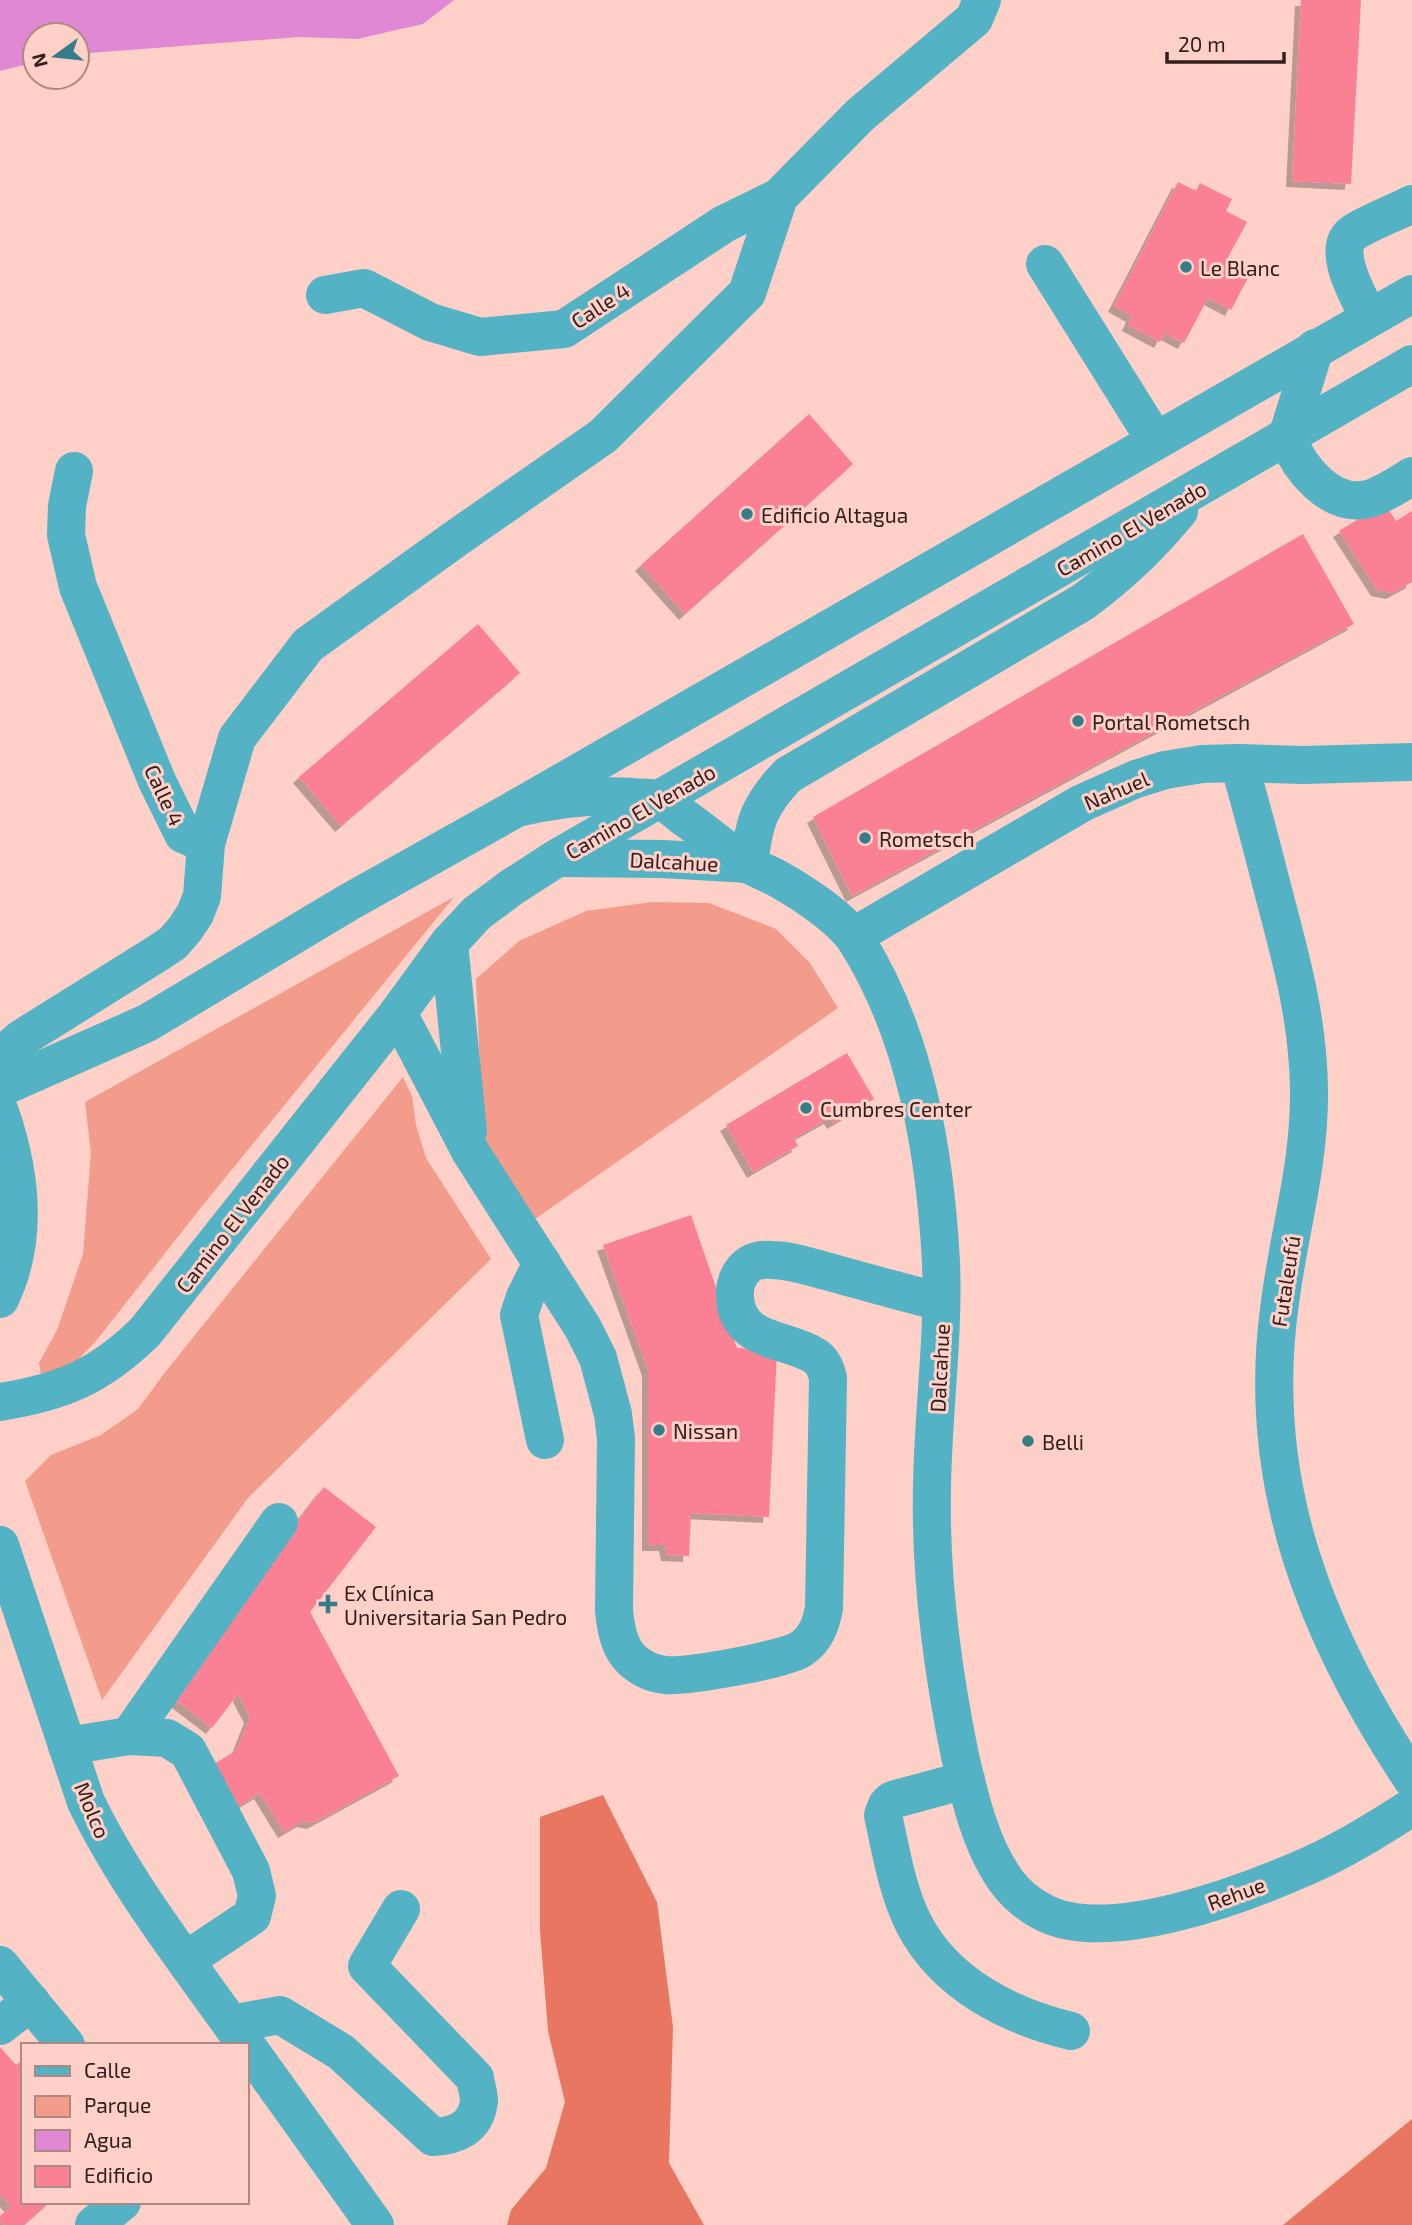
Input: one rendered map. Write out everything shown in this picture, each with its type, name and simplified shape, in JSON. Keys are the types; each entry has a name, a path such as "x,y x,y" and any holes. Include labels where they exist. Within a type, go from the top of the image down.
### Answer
{"street":[{"path":"206,844 237,738 308,646 603,436 747,293 779,197 860,115 974,19 982,0"},
{"name":"Calle 4","path":"325,295 364,288 430,322 480,337 564,329 724,224 779,197"},
{"path":"1369,318 1347,268 1343,248 1351,234 1412,204"},
{"path":"1045,264 1155,440"},
{"path":"0,1088 147,1023 349,902 1412,294"},
{"path":"1315,348 1287,437 1291,447 1320,487 1344,499 1367,499 1412,476"},
{"name":"Camino El Venado","path":"0,1402 39,1396 89,1376 128,1349 145,1332 398,1013 449,943 477,913 512,887 557,858 1412,364"},
{"name":"Calle 4","path":"0,1062 9,1049 22,1038 173,943 195,914 202,897 206,844 183,834 157,781 78,587 66,535 67,506 74,471"},
{"path":"749,864 754,825 763,806 788,775 1083,602 1116,578 1146,550 1196,491"},
{"name":"Nahuel","path":"854,936 1109,790 1165,770 1202,764 1412,762"},
{"name":"Futaleufú","path":"1239,763 1299,988 1309,1090 1304,1174 1279,1310 1275,1360 1279,1462 1290,1521 1303,1567 1330,1634 1358,1691 1412,1779"},
{"path":"517,808 580,797 611,796 660,800"},
{"name":"Dalcahue","path":"660,800 749,864 782,880 814,902 854,936 883,988 904,1044 920,1102 936,1207 942,1302 932,1484 932,1538 940,1640 949,1703 974,1812 996,1864 1009,1885 1025,1901 1045,1914"},
{"name":"Dalcahue","path":"557,858 663,859 749,864"},
{"path":"449,943 470,1151"},
{"path":"398,1013 470,1151 583,1328 597,1358 613,1414 616,1439 614,1611 618,1637 629,1657 640,1667 668,1675 764,1662 801,1649 814,1638 821,1624 824,1608 828,1378 823,1364 815,1356 768,1339 744,1322 737,1309 735,1297 739,1276 747,1266 759,1260 792,1262 942,1302"},
{"path":"0,1112 10,1142 20,1210 12,1266 0,1300"},
{"path":"542,1263 519,1315 545,1440"},
{"path":"129,1737 279,1522"},
{"name":"Molco","path":"0,1545 86,1802 131,1884 241,2038"},
{"path":"67,1746 129,1737 167,1738 188,1751 251,1871 257,1896 252,1916 186,1960"},
{"path":"965,1780 892,1800 885,1809 883,1815 891,1855 907,1908 926,1942 947,1967 972,1989 1002,2008 1025,2018 1071,2031"},
{"name":"Rehue","path":"1045,1914 1067,1922 1125,1922 1200,1906 1311,1865 1412,1807"},
{"path":"241,2038 280,2015 341,2052 433,2137 453,2136 470,2124 479,2101 475,2078 367,1966 401,1909"},
{"path":"0,1965 64,2043"},
{"path":"0,2026 31,2002"},
{"name":"Molco","path":"248,2048 374,2225"},
{"path":"94,2225 120,2204"}],"green space":[{"path":"454,897 96,1341 71,1367 43,1386 39,1363 57,1330 83,1254 91,1153 85,1102"},
{"path":"652,902 709,903 776,929 810,963 838,1008 535,1219 483,1137 476,979 519,941 586,911"},
{"path":"403,1077 412,1096 416,1125 426,1158 491,1259 248,1498 102,1700 25,1481 51,1455 101,1435 138,1409"}],"shaded area":[{"path":"603,1795 657,1902 673,2027 669,2163 704,2225 507,2225 511,2210 546,2168 565,2102 548,2031 540,1930 540,1817"},
{"path":"1412,2119 1412,2225 1283,2225"}],"water":[{"path":"0,0 454,0 423,24 357,39 299,37 91,53 91,21 21,21 21,66 0,71"}],"building":[{"path":"1301,0 1361,0 1351,184 1292,181"},
{"name":"Le Blanc","path":"1178,182 1196,191 1200,183 1232,199 1226,211 1247,222 1226,261 1250,274 1231,310 1208,298 1184,343 1165,333 1160,342 1128,325 1132,316 1114,306"},
{"name":"Edificio Altagua","path":"809,414 853,464 685,614 641,565"},
{"path":"1384,503 1396,521 1412,511 1412,582 1392,593 1377,590 1339,531"},
{"name":"Portal Rometsch","path":"1303,534 1354,624 852,896 813,817"},
{"path":"478,624 520,673 341,826 299,777"},
{"name":"Cumbres Center","path":"847,1053 874,1099 833,1123 830,1118 794,1138 798,1146 753,1172 726,1125"},
{"path":"691,1215 737,1348 777,1350 769,1517 691,1513 689,1556 667,1555 665,1545 648,1545 648,1370 603,1245"},
{"path":"324,1487 376,1527 310,1612 399,1776 313,1823 303,1821 284,1832 260,1793 231,1811 206,1769 237,1750 250,1717 238,1694 212,1728 165,1692"},
{"path":"0,2047 16,2065 21,2061 21,2204 48,2204 24,2225 4,2225 0,2216 11,2207 0,2194"}],"place":[{"name":"Le Blanc","path":"1186,267"},
{"name":"Edificio Altagua","path":"747,514"},
{"name":"Portal Rometsch","path":"1078,721"},
{"name":"Rometsch","path":"865,838"},
{"name":"Cumbres Center","path":"806,1108"},
{"name":"Nissan","path":"659,1430"},
{"name":"Belli","path":"1028,1441"},
{"name":"Ex Clínica Universitaria San Pedro","path":"328,1604"}]}
